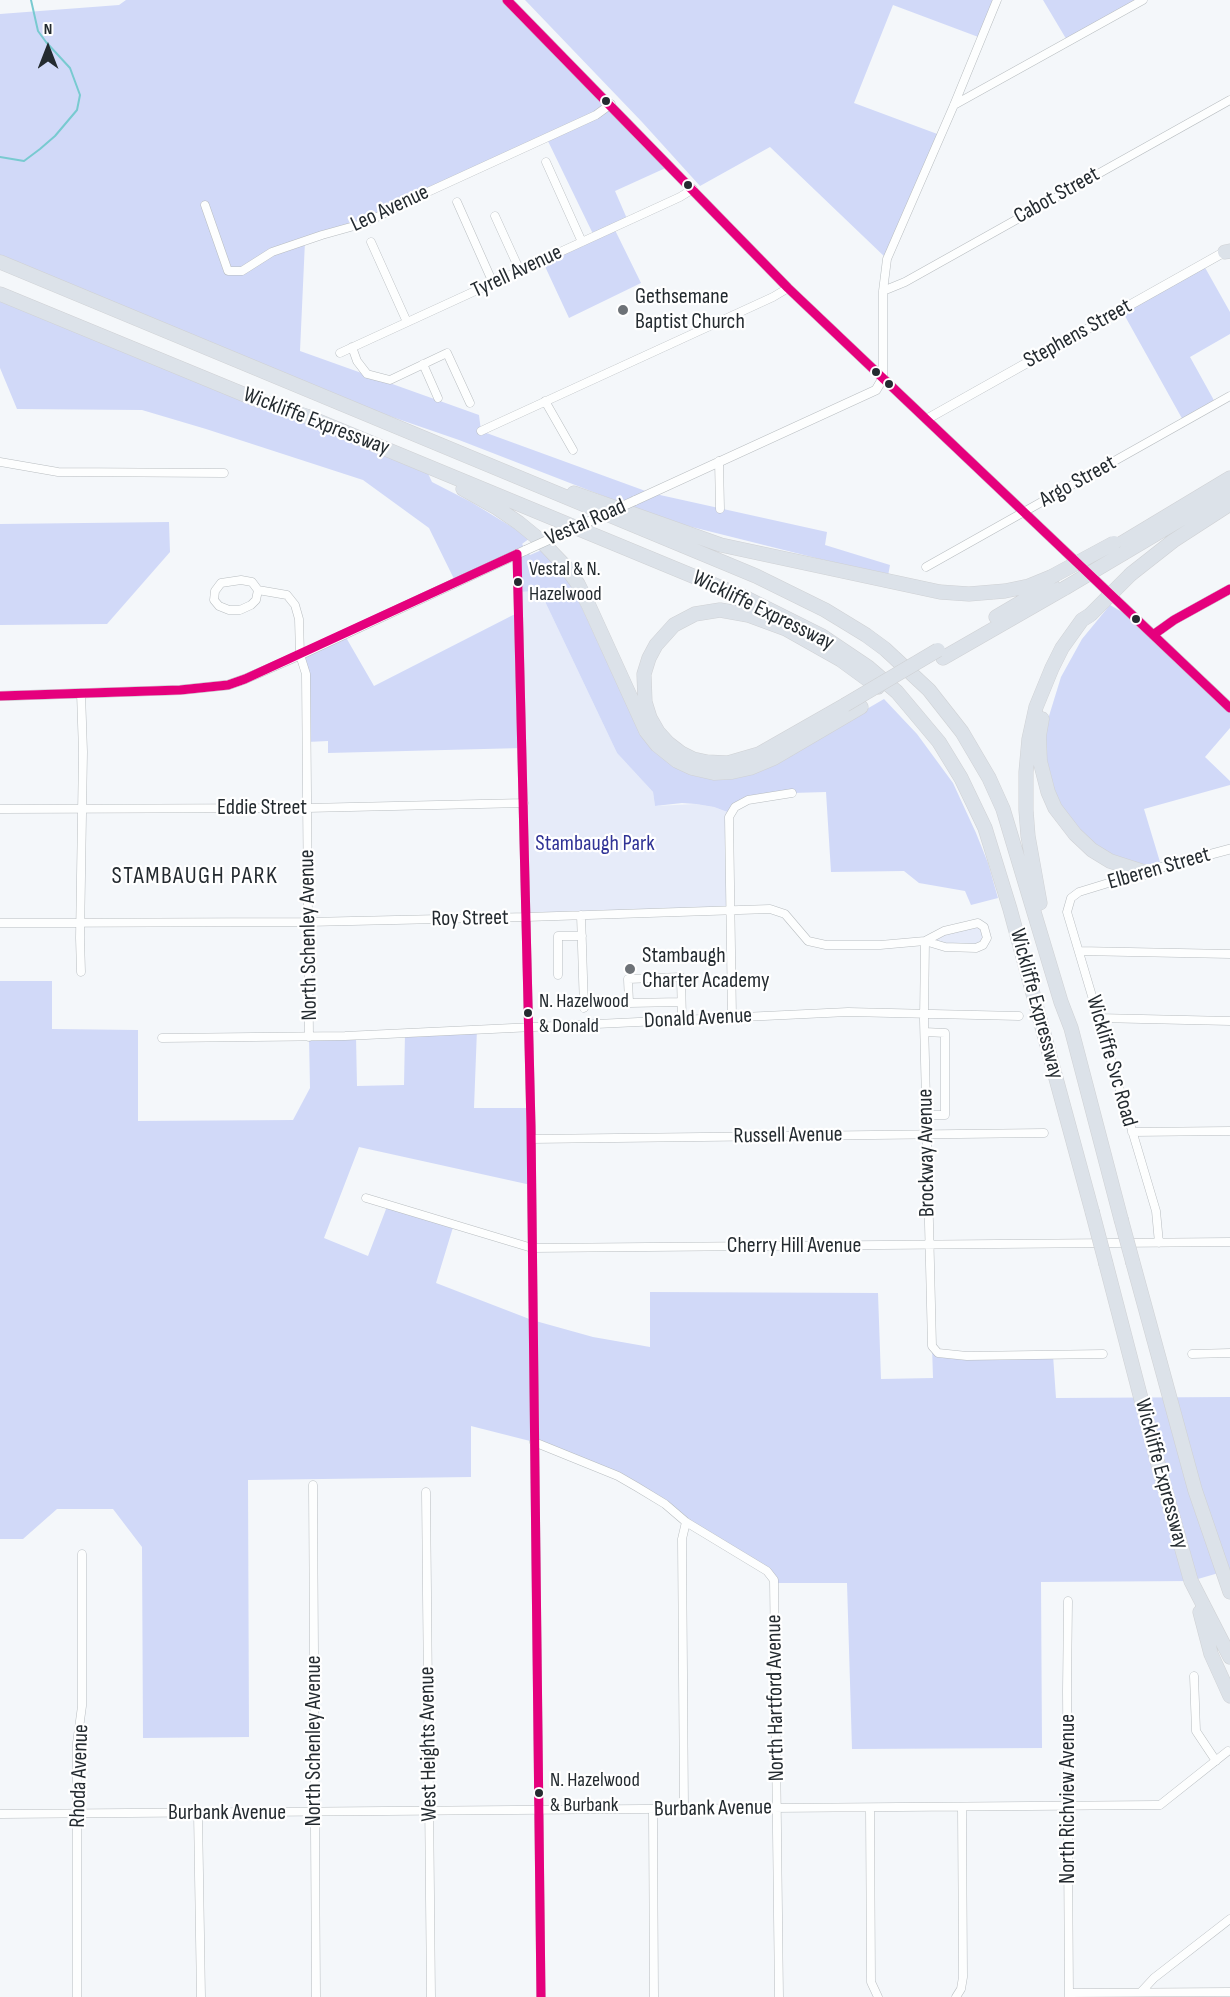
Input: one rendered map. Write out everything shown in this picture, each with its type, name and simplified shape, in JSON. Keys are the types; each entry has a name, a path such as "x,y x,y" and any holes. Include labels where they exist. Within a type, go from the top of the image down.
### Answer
{"highway":[{"name":"Wickliffe Expressway","path":"0,262 756,576 809,601 866,635 885,649 929,690 973,747 1003,808 1061,1002 1071,1028 1188,1468 1230,1592"},
{"name":"Wickliffe Expressway","path":"0,294 255,399 306,416 746,598 805,626 852,655 897,692 917,714 943,748 974,802 985,828 1010,909 1191,1581 1230,1657"},
{"path":"424,465 435,477 467,491 508,516 532,533 559,558 578,584 646,731 657,745 677,761 692,768 714,773 750,768 774,758 861,707 940,654 1058,582 1118,547 1230,490"},
{"path":"501,471 583,496 721,545 918,588 955,594 993,593 1058,582"},
{"path":"1118,547 1135,534 1230,478"},
{"path":"1071,1028 1068,1001 1041,908 1034,875 1026,810 1026,771 1032,722 1046,681 1066,642 1082,620 1090,615 1131,574 1173,541 1230,504"},
{"path":"940,654 846,705 781,743 751,757 728,763 707,762 681,753 658,732 645,702 644,674 649,658 660,639 674,625 695,614 713,610 742,613 797,635 869,679 890,696 914,723 950,771 975,815 995,859"},
{"path":"1090,615 1062,663 1046,702 1039,736 1041,767 1055,808 1081,841 1110,861 1144,872"},
{"path":"1191,1581 1211,1654 1230,1696"}],"street":[{"path":"507,0 611,104 788,288 1230,708"},
{"path":"883,378 884,291 887,259 954,105 996,0"},
{"path":"954,105 1143,0"},
{"name":"Cabot Street","path":"884,291 914,277 1230,100"},
{"name":"Leo Avenue","path":"205,205 228,271 242,271 272,252 365,223 418,196 596,115 611,104"},
{"path":"546,162 582,242"},
{"name":"Tyrell Avenue","path":"340,353 693,189"},
{"path":"457,202 493,283"},
{"path":"495,216 520,271"},
{"path":"371,242 407,322"},
{"name":"Stephens Street","path":"927,419 1228,251"},
{"path":"481,431 773,297 788,288"},
{"path":"352,347 357,361 367,374 390,380 447,353 470,403"},
{"path":"423,364 438,398"},
{"name":"Vestal Road","path":"0,696 222,686 246,679 876,390 883,378"},
{"name":"Argo Street","path":"926,567 1230,396"},
{"path":"545,401 573,450"},
{"path":"719,461 720,509"},
{"path":"0,462 58,472 224,473"},
{"path":"521,552 542,1997"},
{"path":"230,580 252,582 258,590 256,600 240,610 229,610 219,606 214,600 215,591 221,583 230,580"},
{"path":"1153,635 1174,620 1230,589"},
{"name":"North Schenley Avenue","path":"258,590 287,595 295,605 299,619 300,655 306,674 309,1037"},
{"path":"81,693 81,972"},
{"path":"732,1017 728,824 730,813 738,804 748,800 792,794"},
{"name":"Eddie Street","path":"0,809 308,808 524,803"},
{"name":"Elberen Street","path":"1088,890 1230,849"},
{"name":"Wickliffe Svc Road","path":"1088,890 1074,895 1067,912 1156,1211 1159,1243"},
{"name":"Roy Street","path":"0,923 308,922 770,909 778,910 790,919 808,941 815,944 880,945 924,941 945,947 976,948 986,942 987,933 981,924 973,922 944,930 924,941"},
{"path":"581,915 584,1008"},
{"path":"558,975 558,936 582,936"},
{"name":"Brockway Avenue","path":"924,941 932,1346 938,1353 946,1355 1103,1354"},
{"path":"1079,951 1230,954"},
{"path":"681,1002 629,1003 628,979 681,977 682,1020"},
{"name":"Donald Avenue","path":"162,1038 309,1037 848,1012 1019,1016"},
{"path":"1098,1018 1230,1021"},
{"path":"924,1032 945,1033 945,1115 927,1115"},
{"path":"1132,1132 1230,1131"},
{"name":"Russell Avenue","path":"531,1139 1044,1133"},
{"name":"Cherry Hill Avenue","path":"366,1198 532,1248 1229,1242"},
{"path":"1229,1242 1230,1252"},
{"path":"1192,1353 1230,1353"},
{"path":"534,1442 618,1476 665,1504 686,1522 682,1539 684,1809"},
{"name":"North Schenley Avenue","path":"314,1485 316,1997"},
{"name":"West Heights Avenue","path":"426,1492 431,1997"},
{"name":"North Hartford Avenue","path":"686,1522 767,1570 774,1580 779,1997"},
{"name":"Rhoda Avenue","path":"77,1997 77,1743 82,1706 82,1554"},
{"name":"North Richview Avenue","path":"1068,1601 1069,1995"},
{"path":"1194,1676 1196,1731 1216,1761"},
{"name":"Burbank Avenue","path":"0,1814 1160,1805 1228,1752"},
{"path":"956,1997 961,1989 963,1977 962,1807"},
{"path":"870,1808 871,1982 878,1997"},
{"path":"653,1810 654,1997"},
{"path":"198,1813 201,1997"},
{"path":"1141,1992 1154,1978 1230,1919"},
{"path":"1069,1995 1230,1992"}],"green space":[{"name":"Stambaugh Park","path":"540,591 617,753 653,792 655,806 696,804 730,813 730,910 527,917 518,592"},
{"path":"973,922 984,927 983,945 934,945 934,935"}],"shaded area":[{"path":"126,0 507,0 670,166 615,191 628,221 614,228 641,283 569,318 542,260 594,236 546,137 373,220 305,241 300,351 479,415 481,431 651,493 827,532 825,545 890,565 888,576 668,521 459,440 279,378 0,262 0,14 119,5"},
{"path":"525,0 997,0 981,38 893,5 854,103 940,135 887,259 770,147 700,186"},
{"path":"1043,0 1143,0 1068,42"},
{"path":"1203,264 1230,312 1230,334 1190,357 1216,404 1184,422 1121,309"},
{"path":"0,294 424,465 432,482 471,502 530,538 522,544 530,555 544,549 569,580 639,731 690,773 822,735 884,699 917,734 953,783 988,863 998,898 971,905 965,891 919,883 904,871 831,872 826,792 792,793 748,800 730,813 696,804 655,806 653,792 617,753 540,591 518,592 517,555 456,583 429,528 363,480 142,410 17,409 0,368"},
{"path":"169,522 170,552 107,624 0,625 0,524"},
{"path":"1110,605 1136,620 1230,708 1230,728 1205,757 1230,781 1230,785 1144,809 1160,862 1151,864 1134,864 1099,850 1062,810 1045,766 1045,729 1061,677 1082,639"},
{"path":"519,612 523,748 328,753 328,741 307,742 306,674 300,655 344,634 374,686"},
{"path":"0,981 52,981 52,1029 138,1030 138,1121 293,1120 310,1088 309,1037 356,1036 357,1086 404,1085 405,1033 477,1029 474,1108 531,1108 531,1185 359,1147 324,1238 368,1256 388,1204 454,1224 436,1283 532,1320 593,1337 650,1347 650,1292 878,1293 881,1379 933,1378 932,1346 935,1352 1053,1355 1056,1398 1230,1397 1230,1592 1222,1572 1191,1581 1041,1582 1042,1748 852,1749 847,1583 774,1583 774,1580 637,1487 534,1442 471,1426 471,1477 248,1480 249,1737 143,1738 142,1547 113,1509 57,1509 23,1539 0,1539"}],"waterway":[{"path":"0,157 24,161 40,149 55,136 77,110 80,95 70,68 38,31 31,0"}],"transit line":[{"path":"507,0 788,288 1230,708"},
{"path":"517,554 531,1126 541,1997"},
{"path":"0,696 180,690 228,685 517,554"},
{"path":"1153,635 1174,620 1230,589"}],"place":[{"name":"Gethsemane Baptist Church","path":"623,310"},
{"name":"Vestal & N. Hazelwood","path":"518,582"},
{"name":"Stambaugh Charter Academy","path":"630,969"},
{"name":"N. Hazelwood & Donald","path":"528,1013"},
{"name":"N. Hazelwood & Burbank","path":"539,1793"}],"district":[{"name":"STAMBAUGH PARK","path":"195,877"}]}
